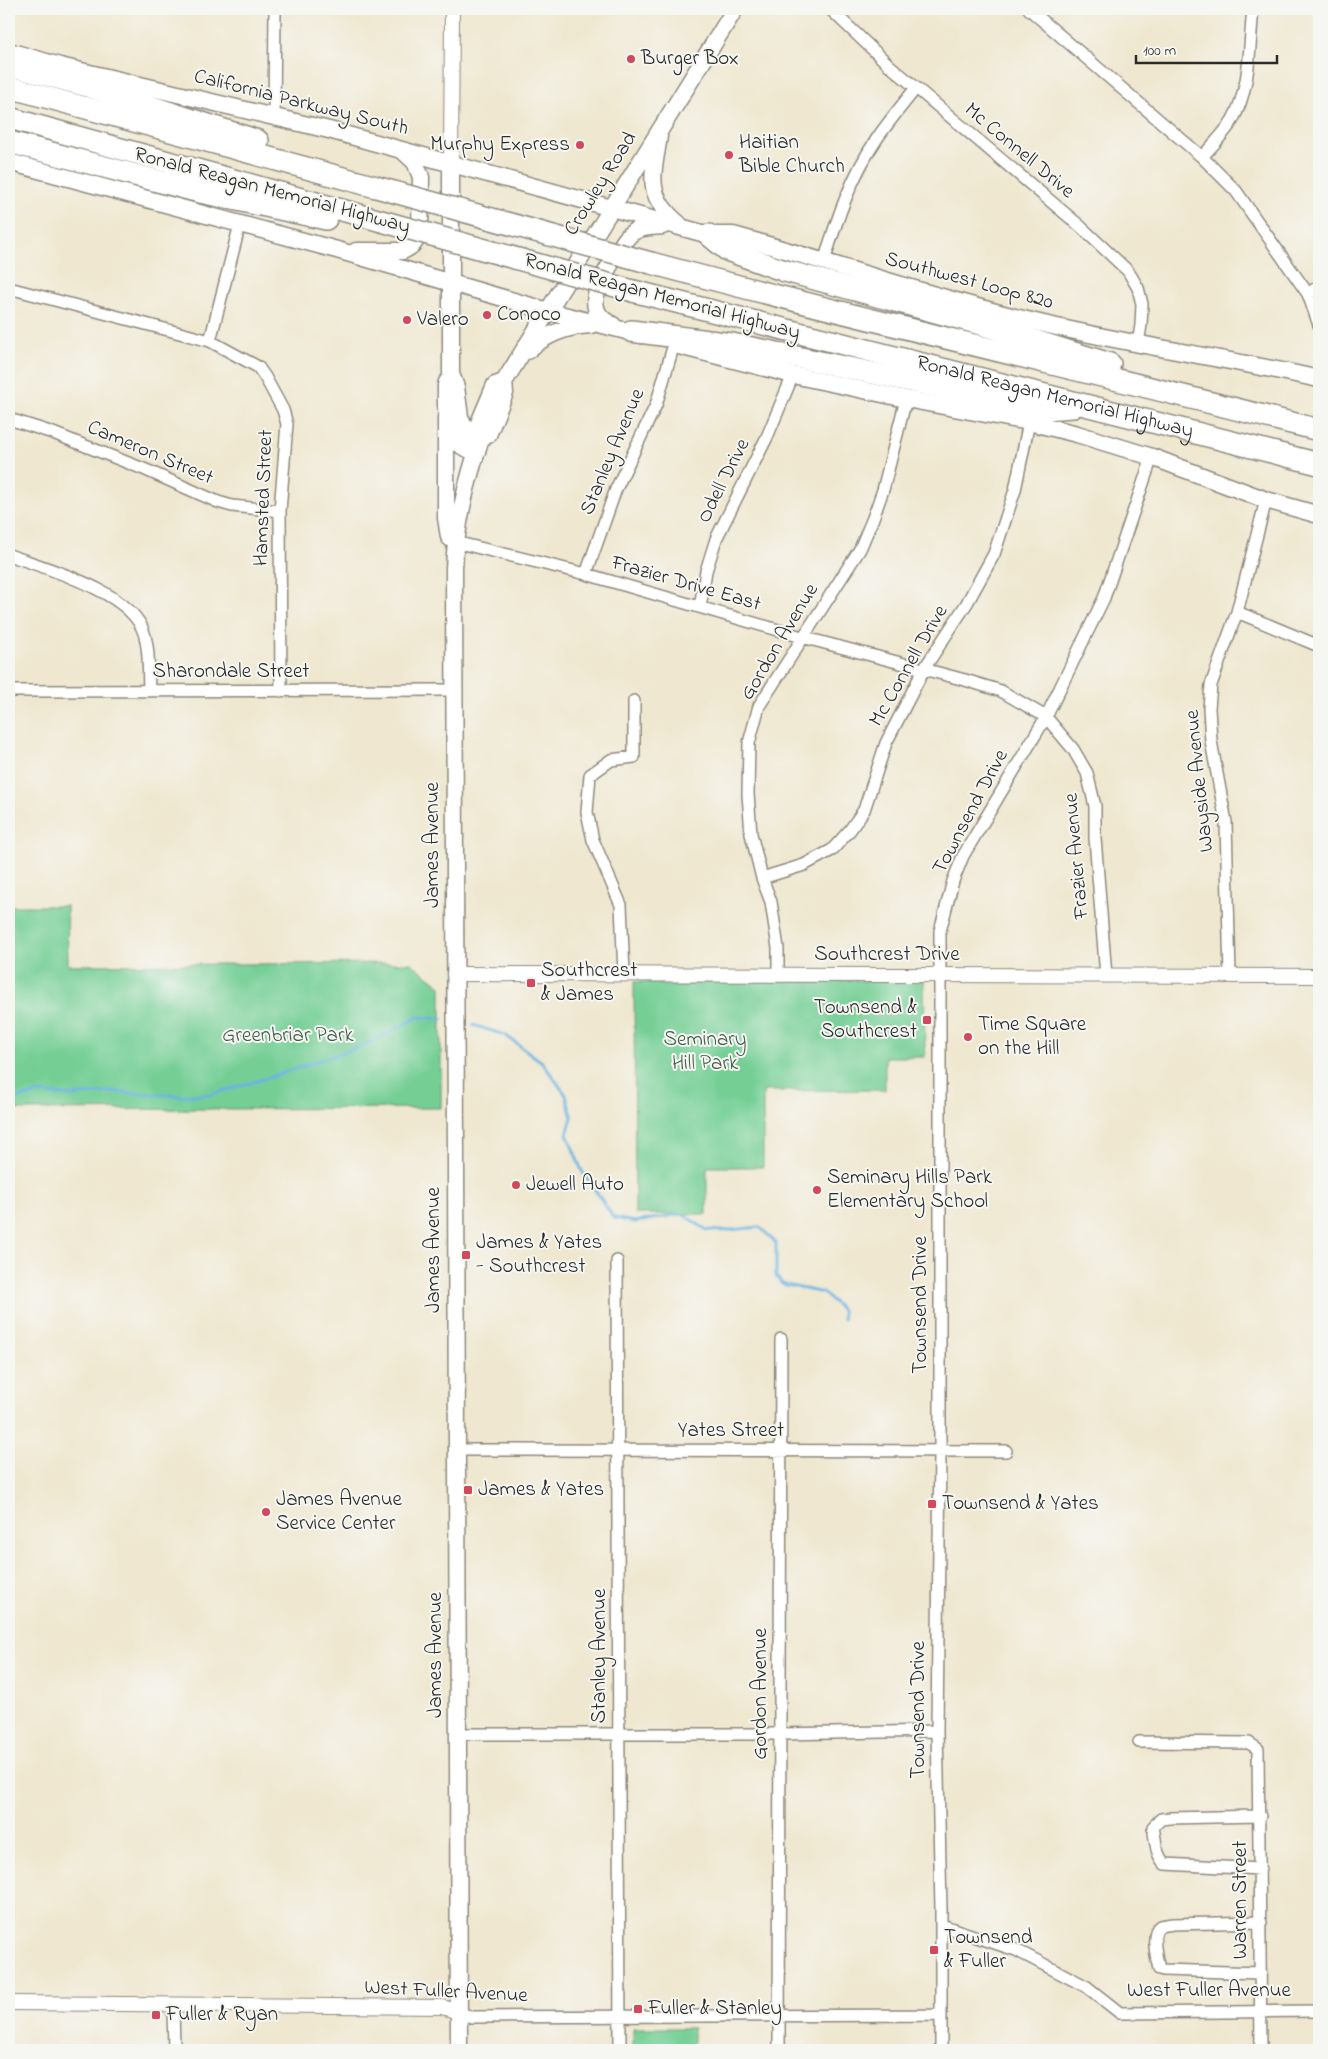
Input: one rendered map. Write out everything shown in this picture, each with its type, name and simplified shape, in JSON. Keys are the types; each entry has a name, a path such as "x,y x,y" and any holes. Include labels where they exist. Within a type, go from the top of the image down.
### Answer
{"highway":[{"path":"9,65 135,101 263,142 277,160"},
{"name":"Ronald Reagan Memorial Highway","path":"9,87 651,263 975,346 1138,384 1319,430"},
{"name":"Ronald Reagan Memorial Highway","path":"9,118 633,291 1319,464"},
{"path":"9,142 200,192 321,219 367,218"},
{"path":"709,235 727,250 782,270 977,324 1122,368 1138,384"},
{"path":"627,330 777,352 1044,409 1094,406"}],"main road":[{"name":"Crowley Road","path":"479,445 488,435 505,393 504,382 735,9"},
{"name":"California Parkway South","path":"9,51 60,66 274,118 315,126 611,208"},
{"path":"660,130 653,171 655,192 663,210 680,227"},
{"path":"337,250 397,252 413,245 420,232 421,178 415,162 402,150"},
{"path":"9,162 337,250 548,310 793,375 1029,422 1087,436 1152,457 1266,500 1319,515"},
{"path":"451,163 452,374 456,386 460,417 479,445"},
{"name":"Southwest Loop 820","path":"611,208 709,235 733,235 1025,320 1138,344 1319,375"},
{"path":"627,330 610,324 598,312 595,296 599,284 628,237 634,232 646,227 680,227"},
{"path":"517,362 533,346 560,331 574,326 604,324"},
{"path":"452,374 446,386 446,518 449,537 455,542"},
{"path":"446,416 451,433 456,441 462,446 479,445"},
{"name":"James Avenue","path":"459,2050 453,690 455,542 462,504 479,445"}],"street":[{"path":"274,118 275,9"},
{"path":"451,163 452,9"},
{"name":"Mc Connell Drive","path":"830,9 916,88 1080,226 1128,271 1138,288 1142,304 1138,344"},
{"path":"1029,9 1202,157 1236,191 1308,294 1319,325"},
{"path":"1202,157 1232,121 1241,98 1249,65 1254,9"},
{"path":"824,262 846,198 863,162 887,124 916,88"},
{"path":"210,341 240,224"},
{"path":"1308,294 1319,286"},
{"name":"Hamsted Street","path":"9,288 210,341 258,367 274,391 287,424 280,511 281,691"},
{"name":"Stanley Avenue","path":"586,574 616,489 656,406 674,344"},
{"name":"Odell Drive","path":"700,607 706,571 716,539 767,437 793,375"},
{"name":"Gordon Avenue","path":"778,975 778,948 771,902 762,878 751,834 748,794 749,743 759,706 860,549 883,490 906,399"},
{"name":"Cameron Street","path":"9,419 53,433 146,470 218,502 232,506 280,511"},
{"name":"Mc Connell Drive","path":"762,878 804,865 832,850 850,830 864,810 886,743 924,669 966,603 994,554 1015,490 1029,422"},
{"name":"Townsend Drive","path":"941,2050 941,1926 937,1731 940,1450 940,930 952,881 963,856 1046,717 1104,598 1152,457"},
{"name":"Wayside Avenue","path":"1230,976 1226,822 1211,740 1209,708 1211,685 1237,612 1266,500"},
{"name":"Frazier Drive East","path":"455,542 586,574 802,637 1001,691 1046,717"},
{"path":"9,555 66,575 108,594 120,602 139,623 144,632 147,645 149,690"},
{"path":"1237,612 1319,646"},
{"name":"Sharondale Street","path":"9,691 453,690"},
{"path":"624,974 620,905 593,840 587,812 590,775 611,760 634,757 634,701"},
{"name":"Frazier Avenue","path":"1046,717 1073,749 1087,774 1095,806 1095,838 1106,976"},
{"name":"Southcrest Drive","path":"454,974 1319,976"},
{"name":"Stanley Avenue","path":"618,1261 620,2050"},
{"name":"Gordon Avenue","path":"780,2050 781,1338"},
{"name":"Yates Street","path":"456,1450 1006,1451"},
{"path":"458,1734 780,1734 937,1731"},
{"name":"Warren Street","path":"1139,1742 1249,1743 1258,1749 1261,2050"},
{"path":"1260,1816 1170,1818 1162,1819 1153,1827 1156,1849 1160,1859 1165,1864 1260,1869"},
{"path":"1261,1922 1172,1924 1160,1926 1157,1930 1155,1942 1159,1969 1261,1973"},
{"name":"West Fuller Avenue","path":"941,1926 1016,1950 1087,1987 1120,2013 1319,2011"},
{"name":"West Fuller Avenue","path":"9,2004 442,2007 471,2017 941,2015"},
{"path":"173,2005 174,2050"}],"green space":[{"name":"Greenbriar Park","path":"9,906 67,906 68,965 411,963 441,986 441,1108 9,1110"},
{"name":"Seminary Hill Park","path":"924,980 925,1057 885,1057 885,1090 763,1091 763,1167 707,1167 707,1214 635,1214 634,982"},
{"path":"633,2028 693,2028 693,2050 633,2050"}],"waterway":[{"path":"9,1100 40,1093 71,1096 114,1092 182,1096 212,1094 271,1077 365,1045 418,1017 442,1019"},
{"path":"473,1025 505,1035 542,1062 566,1095 572,1118 567,1134 582,1171 614,1218 635,1222 682,1214 707,1230 721,1231 760,1227 776,1243 776,1276 782,1284 823,1293 842,1310 843,1319"}],"place":[{"name":"Burger Box","path":"631,59"},
{"name":"Murphy Express","path":"580,145"},
{"name":"Haitian Bible Church","path":"729,155"},
{"name":"Conoco","path":"487,315"},
{"name":"Valero","path":"407,320"},
{"name":"Southcrest & James","path":"531,983"},
{"name":"Townsend & Southcrest","path":"927,1020"},
{"name":"Time Square on the Hill","path":"968,1037"},
{"name":"Jewell Auto","path":"516,1185"},
{"name":"Seminary Hills Park Elementary School","path":"817,1190"},
{"name":"James & Yates - Southcrest","path":"466,1255"},
{"name":"James & Yates","path":"468,1490"},
{"name":"Townsend & Yates","path":"932,1504"},
{"name":"James Avenue Service Center","path":"266,1512"},
{"name":"Townsend & Fuller","path":"934,1950"},
{"name":"Fuller & Stanley","path":"638,2009"},
{"name":"Fuller & Ryan","path":"156,2015"}]}
